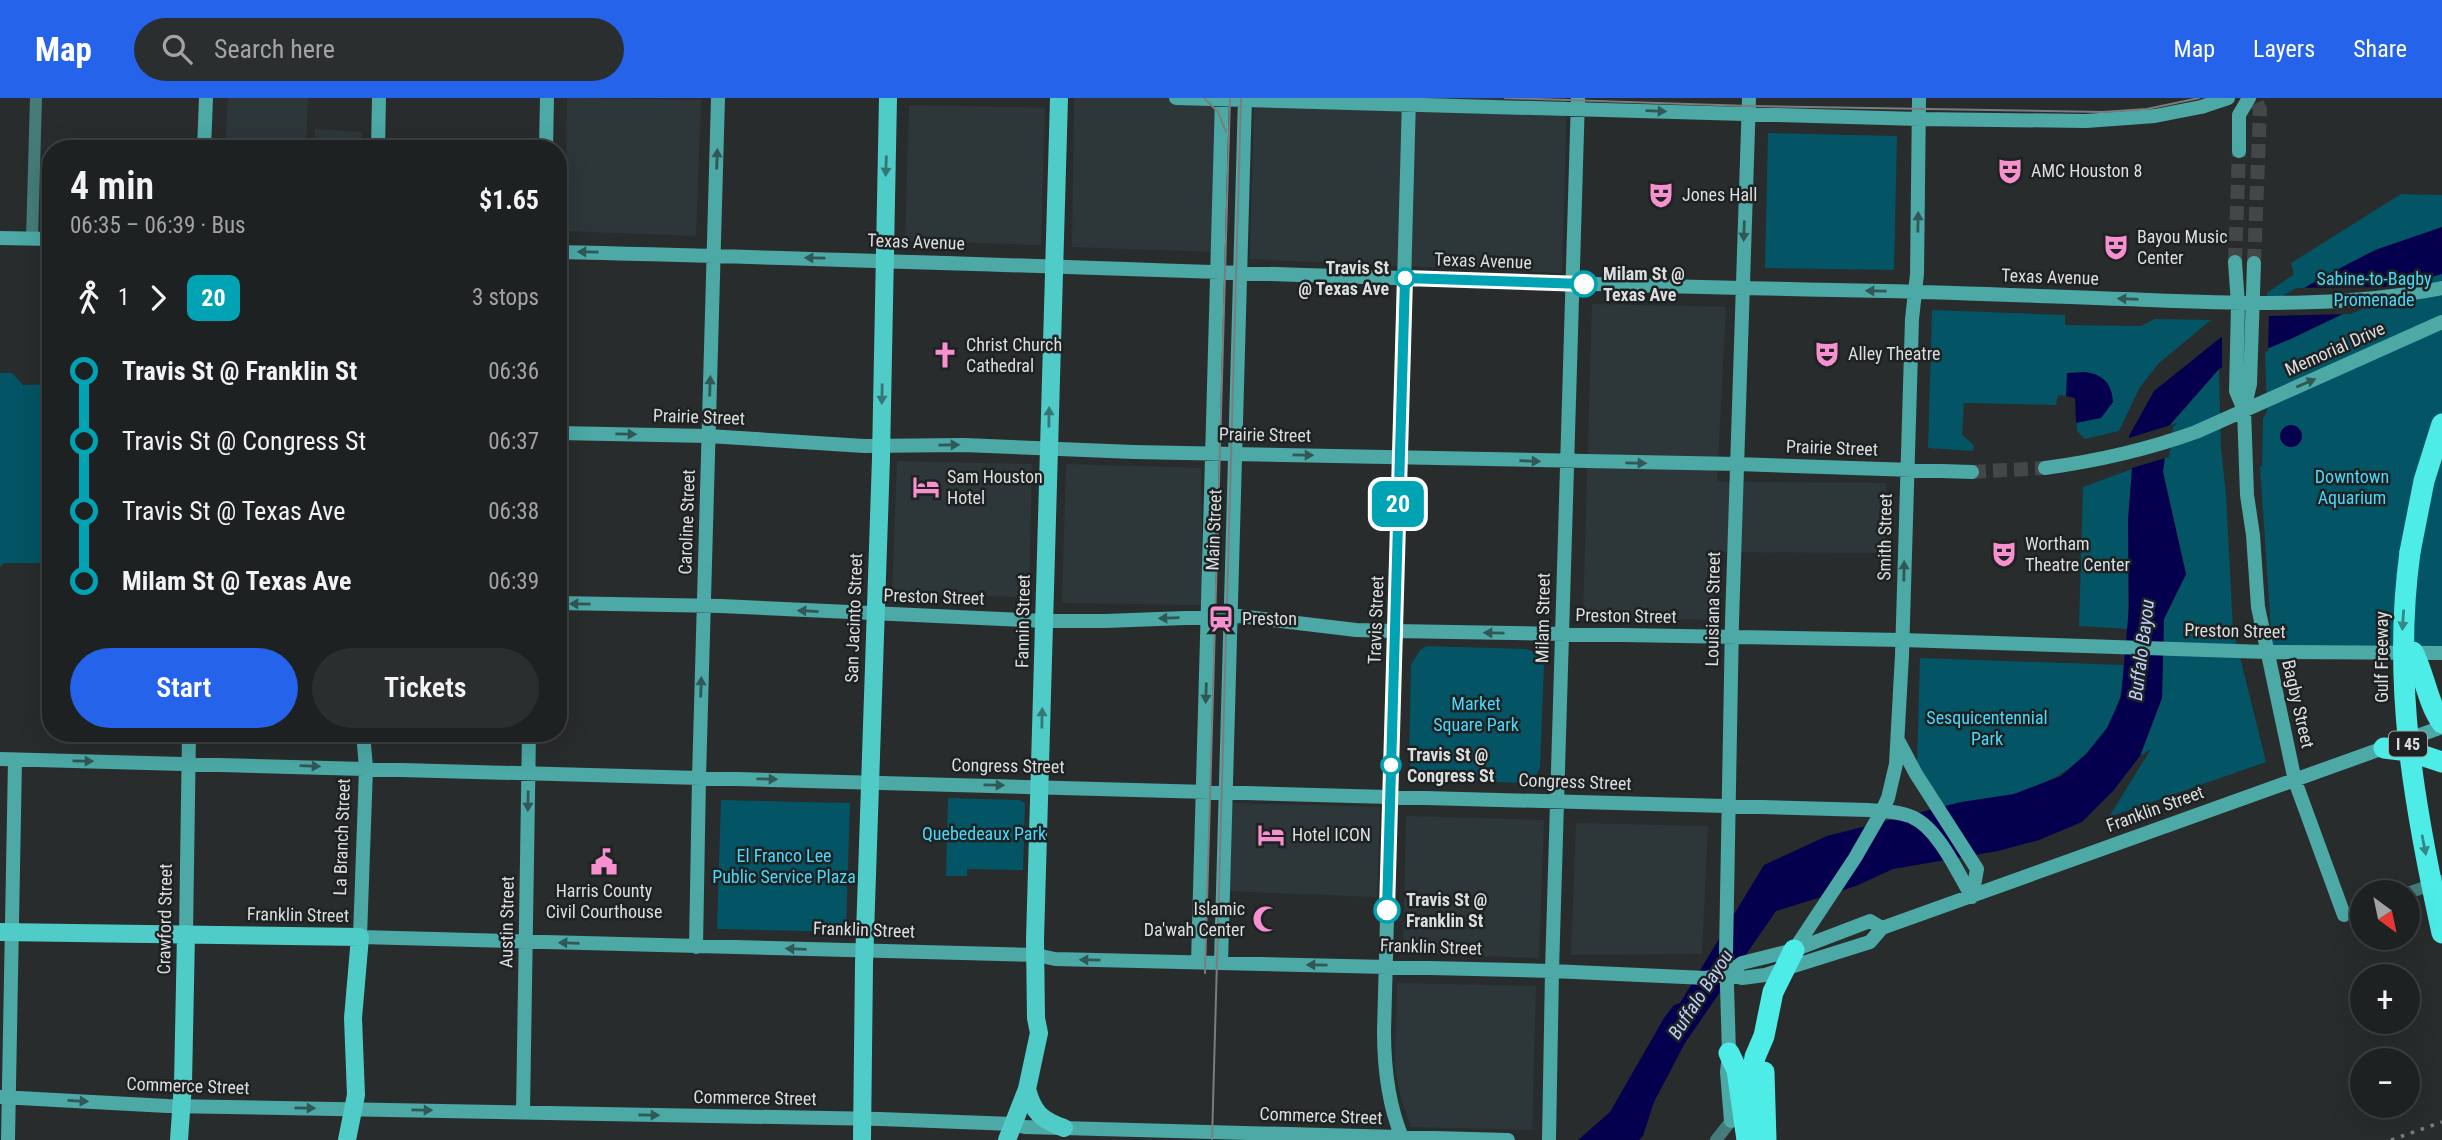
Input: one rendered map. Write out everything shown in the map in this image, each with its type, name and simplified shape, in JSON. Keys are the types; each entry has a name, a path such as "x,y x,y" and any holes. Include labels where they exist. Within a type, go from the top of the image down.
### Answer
{"highway":[{"name":"Gulf Freeway","path":"2442,424 2424,481 2410,546 2402,629 2405,715 2416,799 2442,933"},
{"path":"2413,652 2420,665 2434,711 2442,725"},
{"path":"2384,748 2409,751 2442,762"},
{"path":"1766,1140 1764,1041 1773,992 1794,950"},
{"path":"1740,1085 1764,1041"},
{"path":"1729,1053 1740,1085 1737,1126 1747,1140"}],"main road":[{"name":"San Jacinto Street","path":"862,1140 864,951 881,446 888,98"},
{"name":"Fannin Street","path":"1010,1132 1027,1089 1039,1033 1036,1017 1036,955 1059,98"},
{"name":"Franklin Street","path":"6,932 360,937"},
{"name":"Crawford Street","path":"179,1140 186,934"},
{"name":"La Branch Street","path":"347,1140 356,1095 353,1018 360,937"},
{"path":"1027,1089 1032,1107 1039,1117 1064,1128"}],"street":[{"path":"32,239 36,98"},
{"path":"204,140 206,98"},
{"path":"378,140 379,98"},
{"path":"546,140 547,98"},
{"name":"Caroline Street","path":"696,947 718,98"},
{"path":"1176,98 1578,104 1748,114 2086,121 2155,116 2201,107 2228,98"},
{"name":"Louisiana Street","path":"1729,1053 1727,974 1732,638 1749,98"},
{"name":"Smith Street","path":"1794,950 1855,858 1882,811 1893,782 1898,740 1906,470 1917,274 1919,98"},
{"path":"2239,150 2239,116 2249,98"},
{"name":"Main Street","path":"1198,962 1222,99"},
{"name":"Main Street","path":"1220,963 1245,99"},
{"name":"Travis Street","path":"1403,1139 1388,1091 1384,1065 1409,101"},
{"name":"Milam Street","path":"1549,1140 1578,104"},
{"path":"0,238 42,239"},
{"name":"Texas Avenue","path":"567,251 2245,304"},
{"name":"Bagby Street","path":"2235,262 2245,304 2250,384 2244,410 2246,472 2258,607 2295,781 2344,915"},
{"name":"Bagby Street","path":"2245,304 2254,263"},
{"name":"Memorial Drive","path":"2245,304 2307,304 2394,297 2442,288"},
{"name":"Memorial Drive","path":"2244,410 2442,322"},
{"path":"2045,468 2090,462 2160,445 2244,410"},
{"name":"Prairie Street","path":"567,433 708,436 881,446 964,445 1134,453 1737,464 1972,472"},
{"name":"Preston Street","path":"567,603 704,606 1044,621 1230,616 1356,630 1902,640 2266,652 2442,653"},
{"name":"Franklin Street","path":"1727,974 1742,978 1783,971 1870,942 1881,928 2295,781 2442,725"},
{"path":"1898,740 1916,774 1976,867 1972,897"},
{"name":"Crawford Street","path":"186,934 189,742"},
{"name":"La Branch Street","path":"360,937 366,768 364,742"},
{"name":"Austin Street","path":"523,1112 529,742"},
{"path":"7,759 6,932 9,973 5,1097 8,1140"},
{"name":"Congress Street","path":"7,759 1390,795 1882,811 1911,816 1924,824 1934,834 1972,897"},
{"path":"2420,889 2442,881"},
{"path":"2344,915 2350,913"},
{"name":"Franklin Street","path":"360,937 1036,955 1055,959 1552,971 1706,978 1727,974 1742,963 1794,950 1870,921 1881,928"},
{"path":"1716,1140 1737,1126 1740,1085"},
{"name":"Commerce Street","path":"5,1097 180,1106 862,1119 1010,1132 1025,1127 1191,1136 1508,1140"}],"shaded area":[{"path":"228,98 308,98 306,140 226,140"},
{"path":"567,98 701,100 696,236 567,231"},
{"path":"1074,98 1218,98 1213,252 1072,247"},
{"path":"1254,98 1567,98 1562,273 1250,259"},
{"path":"909,105 1045,108 1041,245 905,241"},
{"path":"315,129 362,132 362,140 315,140"},
{"path":"1592,304 1726,307 1717,482 1886,483 1885,553 1716,552 1716,620 1583,617"},
{"path":"897,461 1032,464 1029,597 892,594"},
{"path":"1066,464 1201,468 1203,605 1062,603"},
{"path":"1229,803 1380,807 1377,897 1227,891"},
{"path":"1406,816 1544,820 1539,958 1403,953"},
{"path":"1576,823 1708,826 1702,954 1571,955"},
{"path":"1397,983 1536,986 1532,1130 1411,1127 1401,1099 1395,1068"}],"green space":[{"path":"1768,133 1897,136 1894,270 1765,268"},
{"name":"Downtown Aquarium","path":"2401,194 2442,195 2442,649 2272,646 2260,467 2263,419 2267,411 2267,293 2294,274 2291,263"},
{"path":"1932,310 2065,315 2065,325 2141,326 2155,319 2211,320 2158,364 2140,387 2119,431 2085,439 2077,431 2075,397 2058,395 2056,405 1964,403 1962,435 1974,445 1973,451 1928,448"},
{"path":"2219,369 2221,448 2233,629 2266,762 2109,817 2151,749 2140,756 2162,698 2164,619 2186,574 2163,472 2169,426"},
{"path":"0,373 12,373 23,385 42,384 42,563 4,563 0,567"},
{"path":"2132,469 2128,521 2128,629 2079,626 2083,487"},
{"name":"Market Square Park","path":"1427,646 1525,649 1535,652 1541,658 1544,664 1540,768 1536,776 1520,783 1423,779 1414,776 1409,761 1411,665 1420,650"},
{"name":"Sesquicentennial Park","path":"1920,658 2124,665 2122,689 2114,715 2105,731 2080,759 2065,771 2015,794 1941,807 1917,763"},
{"name":"Quebedeaux Park","path":"948,798 1020,800 1025,803 1023,870 967,869 967,876 946,876"},
{"name":"El Franco Lee Public Service Plaza","path":"721,800 850,803 846,932 717,929"}],"water":[{"name":"Buffalo Bayou","path":"2442,227 2442,274 2403,285 2293,338 2219,369 2169,426 2163,472 2186,574 2164,619 2162,698 2140,756 2113,791 2082,822 2039,840 1998,851 1893,869 1856,886 1776,911 1685,1043 1654,1102 1643,1136 1639,1140 1578,1140 1610,1112 1664,1018 1674,1005 1680,1003 1764,865 1827,836 1961,802 2014,794 2061,776 2086,754 2107,728 2121,697 2129,607 2128,521 2132,469 2129,436 2154,391 2220,338 2321,278 2375,250"},
{"path":"2086,372 2098,375 2106,381 2113,402 2101,418 2076,423 2075,398 2066,396 2067,373"},
{"path":"2291,425 2299,428 2302,436 2299,444 2291,447 2283,444 2280,436 2283,428"}],"pier":[{"path":"2427,282 2405,288 2351,314 2269,316 2268,351 2222,371 2222,333 2296,288 2392,287"},
{"path":"2177,423 2173,427 2169,457 2129,469 2126,439"}],"tunnel":[{"path":"2254,263 2260,110 2255,98"},
{"path":"2235,262 2239,151"},
{"path":"1972,472 2045,468"}],"tram line":[{"path":"1204,98 1218,112 1226,132"},
{"path":"1205,973 1230,98"},
{"path":"1212,1140 1241,98"},
{"path":"1505,98 1749,106 2103,112 2147,109 2199,98"}],"railway":[{"path":"2391,1140 2442,1122"}],"bus line":[{"name":"20","path":"1387,910 1405,278 1584,284"}],"place":[{"name":"AMC Houston 8","path":"2010,171"},
{"name":"Jones Hall","path":"1661,195"},
{"name":"Bayou Music Center","path":"2116,247"},
{"name":"Travis St @ Texas Ave","path":"1405,278"},
{"name":"Milam St @ Texas Ave","path":"1584,284"},
{"name":"Alley Theatre","path":"1827,354"},
{"name":"Christ Church Cathedral","path":"945,355"},
{"name":"Sam Houston Hotel","path":"926,487"},
{"name":"Wortham Theatre Center","path":"2004,554"},
{"name":"Preston","path":"1221,619"},
{"name":"Travis St @ Congress St","path":"1391,765"},
{"name":"Hotel ICON","path":"1271,835"},
{"name":"Harris County Civil Courthouse","path":"604,862"},
{"name":"Travis St @ Franklin St","path":"1387,910"},
{"name":"Islamic Da'wah Center","path":"1266,919"}],"park label":[{"name":"Sabine-to-Bagby Promenade","path":"2374,289"}]}
